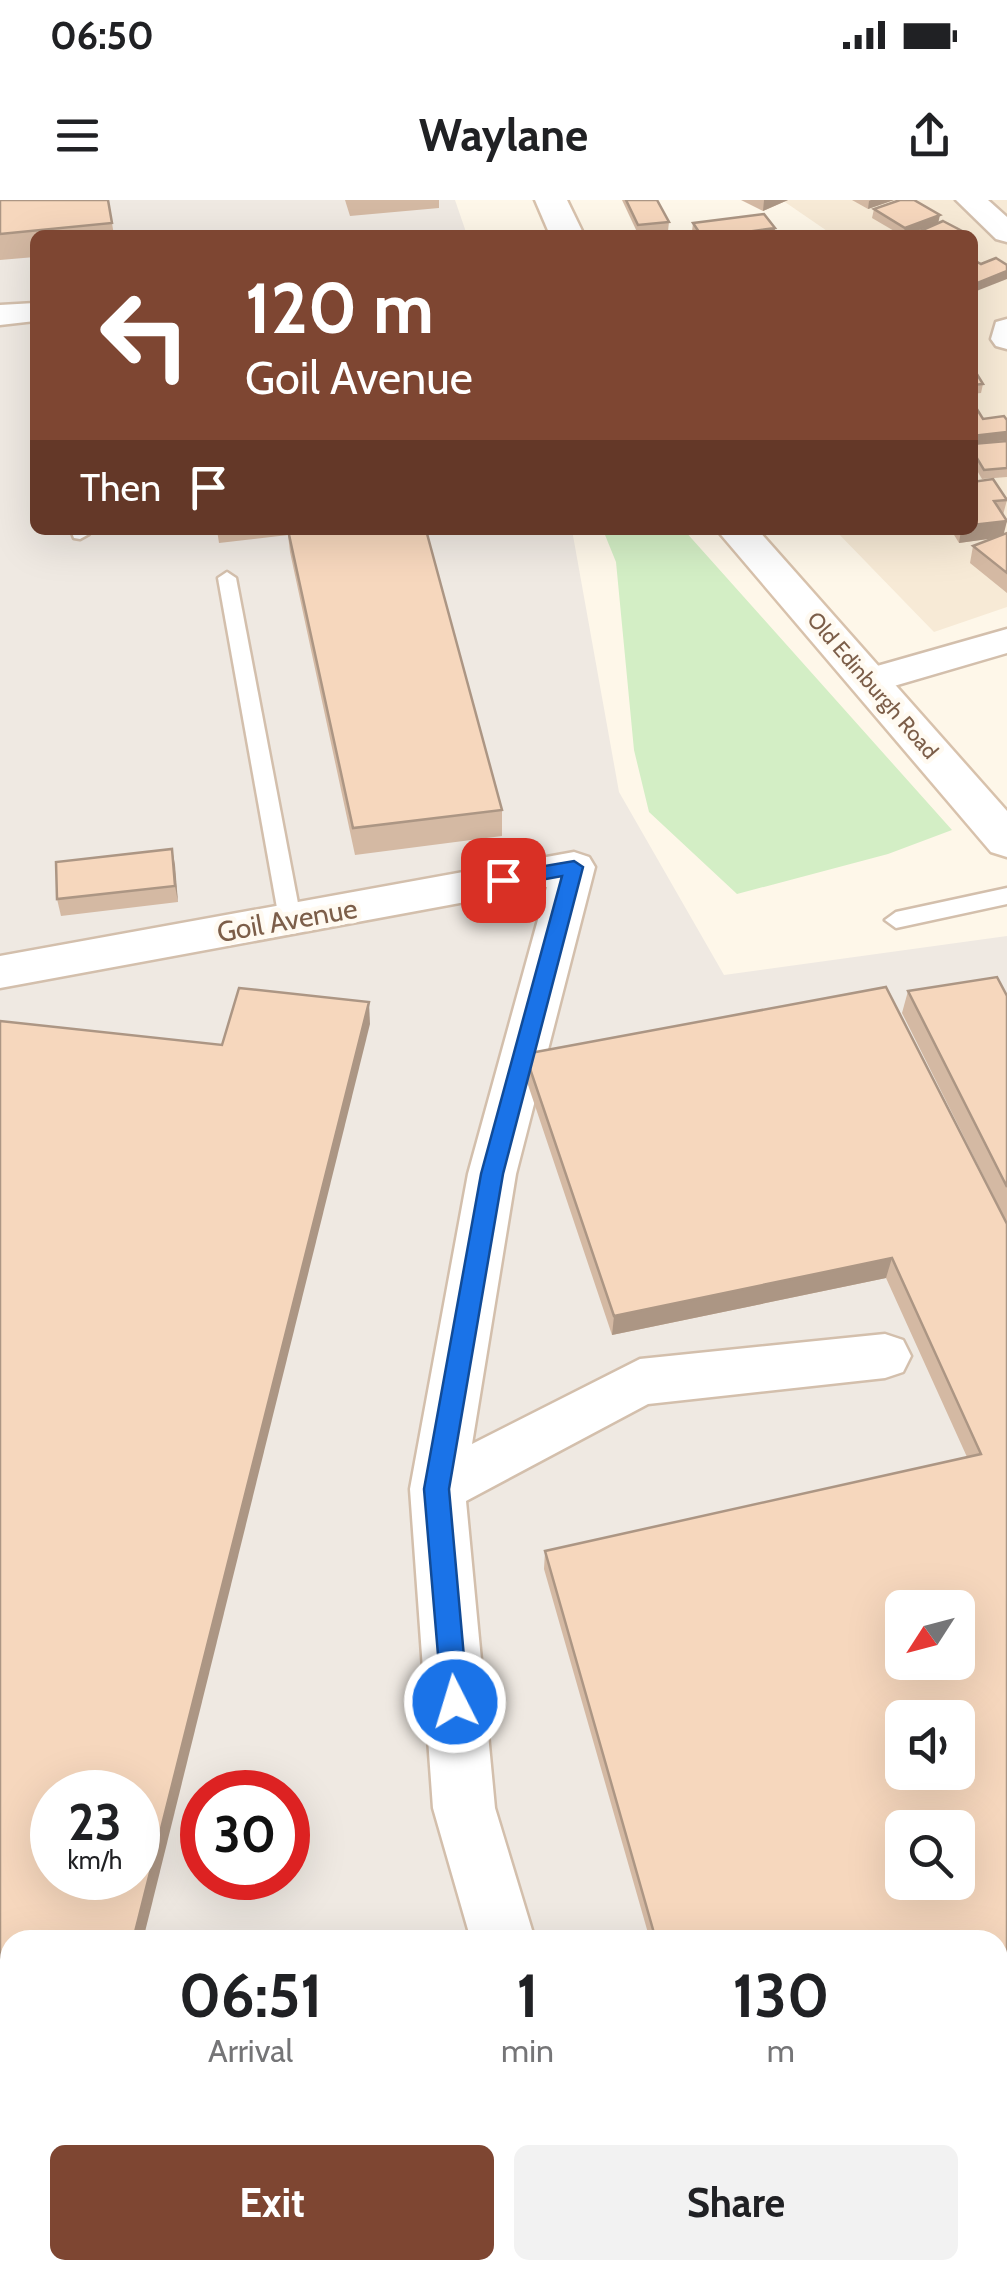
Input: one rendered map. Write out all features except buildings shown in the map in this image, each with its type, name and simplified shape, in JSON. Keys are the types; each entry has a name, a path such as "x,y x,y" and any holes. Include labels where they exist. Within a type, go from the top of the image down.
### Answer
{"main road":[{"path":"551,200 566,230"},
{"name":"Old Edinburgh Road","path":"742,535 1007,841"}],"street":[{"path":"971,200 1007,233"},
{"path":"0,315 30,312"},
{"path":"1007,329 1007,339"},
{"path":"870,681 1007,641"},
{"name":"Goil Avenue","path":"0,972 574,867 492,1174 437,1489"},
{"path":"500,1930 464,1808 437,1489 640,1382 886,1356"}],"lane":[{"path":"227,578 290,919"},
{"path":"896,920 1007,896"}],"shaded area":[{"path":"0,200 455,200 465,230 30,230 30,535 573,535 619,792 724,975 1007,936 1007,1930 0,1930"},
{"path":"782,200 1007,200 1007,607 934,632 840,535 978,535 978,230 826,230"}],"green space":[{"path":"605,535 688,535 952,830 888,854 737,894 649,812 634,750 616,562"}],"route":[{"path":"455,1702 437,1489 492,1174 574,867 503,880"}]}
